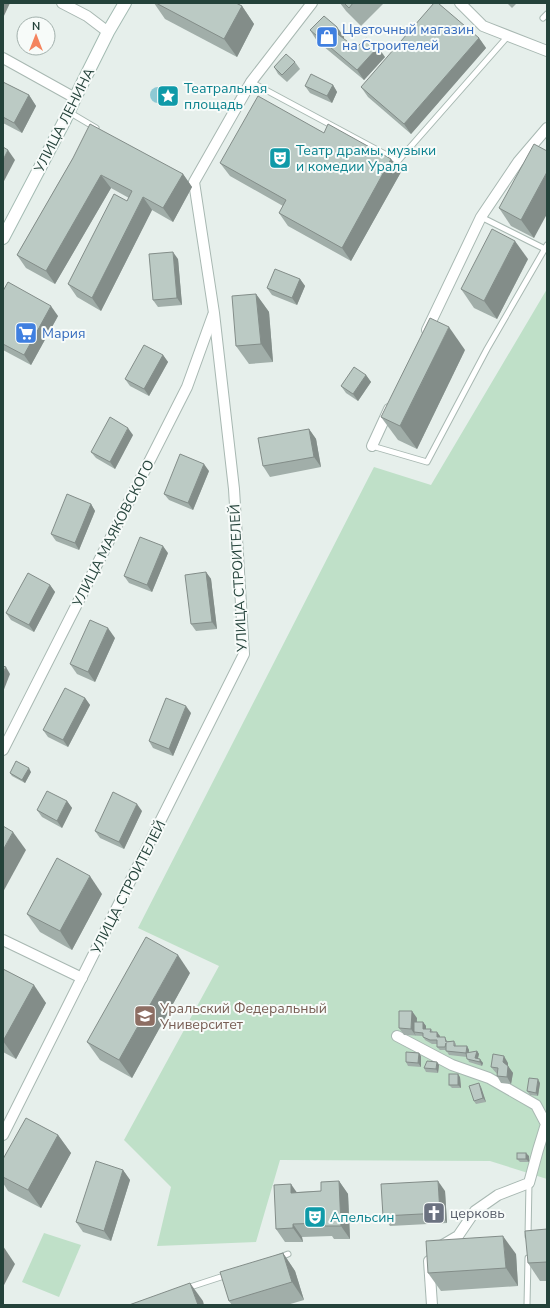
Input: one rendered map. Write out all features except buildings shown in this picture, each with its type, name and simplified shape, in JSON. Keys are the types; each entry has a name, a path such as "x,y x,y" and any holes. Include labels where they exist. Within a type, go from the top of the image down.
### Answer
{"main road":[{"name":"УЛИЦА ЛЕНИНА","path":"3,238 69,112 74,98 108,32 125,3"}],"street":[{"path":"62,3 87,16 108,32"},
{"name":"УЛИЦА СТРОИТЕЛЕЙ","path":"3,1135 244,654 234,489 214,313 190,180 251,82 312,3"},
{"path":"460,3 483,26 547,51"},
{"path":"3,58 74,98"},
{"path":"423,339 481,217 518,162 547,128"},
{"name":"УЛИЦА МАЯКОВСКОГО","path":"3,750 187,387 214,313"},
{"path":"372,446 392,403"},
{"path":"3,940 82,978"},
{"path":"397,1036 452,1065 489,1078 536,1105 546,1124 529,1183 498,1195 475,1211 458,1236 428,1253 432,1305"}],"lane":[{"path":"251,82 398,161 508,36"},
{"path":"69,112 102,131"},
{"path":"372,446 427,462 487,349 546,247 481,217"},
{"path":"528,1243 529,1183"},
{"path":"526,1305 528,1250"},
{"path":"273,1259 288,1254"},
{"path":"179,1291 230,1274"}],"green space":[{"path":"547,289 547,1179 490,1161 280,1160 256,1242 157,1246 171,1187 124,1140 219,966 138,928 374,467 431,485"},
{"path":"44,1233 81,1245 59,1297 22,1282"}],"water":[{"path":"155,87 161,87 166,92 164,101 161,103 155,103 150,98 150,92"}],"place":[{"name":"Цветочный магазин на Строителей","path":"327,37"},
{"name":"Театральная площадь","path":"168,96"},
{"name":"Театр драмы, музыки и комедии Урала","path":"280,158"},
{"name":"Мария","path":"26,333"},
{"name":"Уральский Федеральный Университет","path":"145,1016"},
{"name":"церковь","path":"434,1213"},
{"name":"Апельсин","path":"315,1217"}]}
